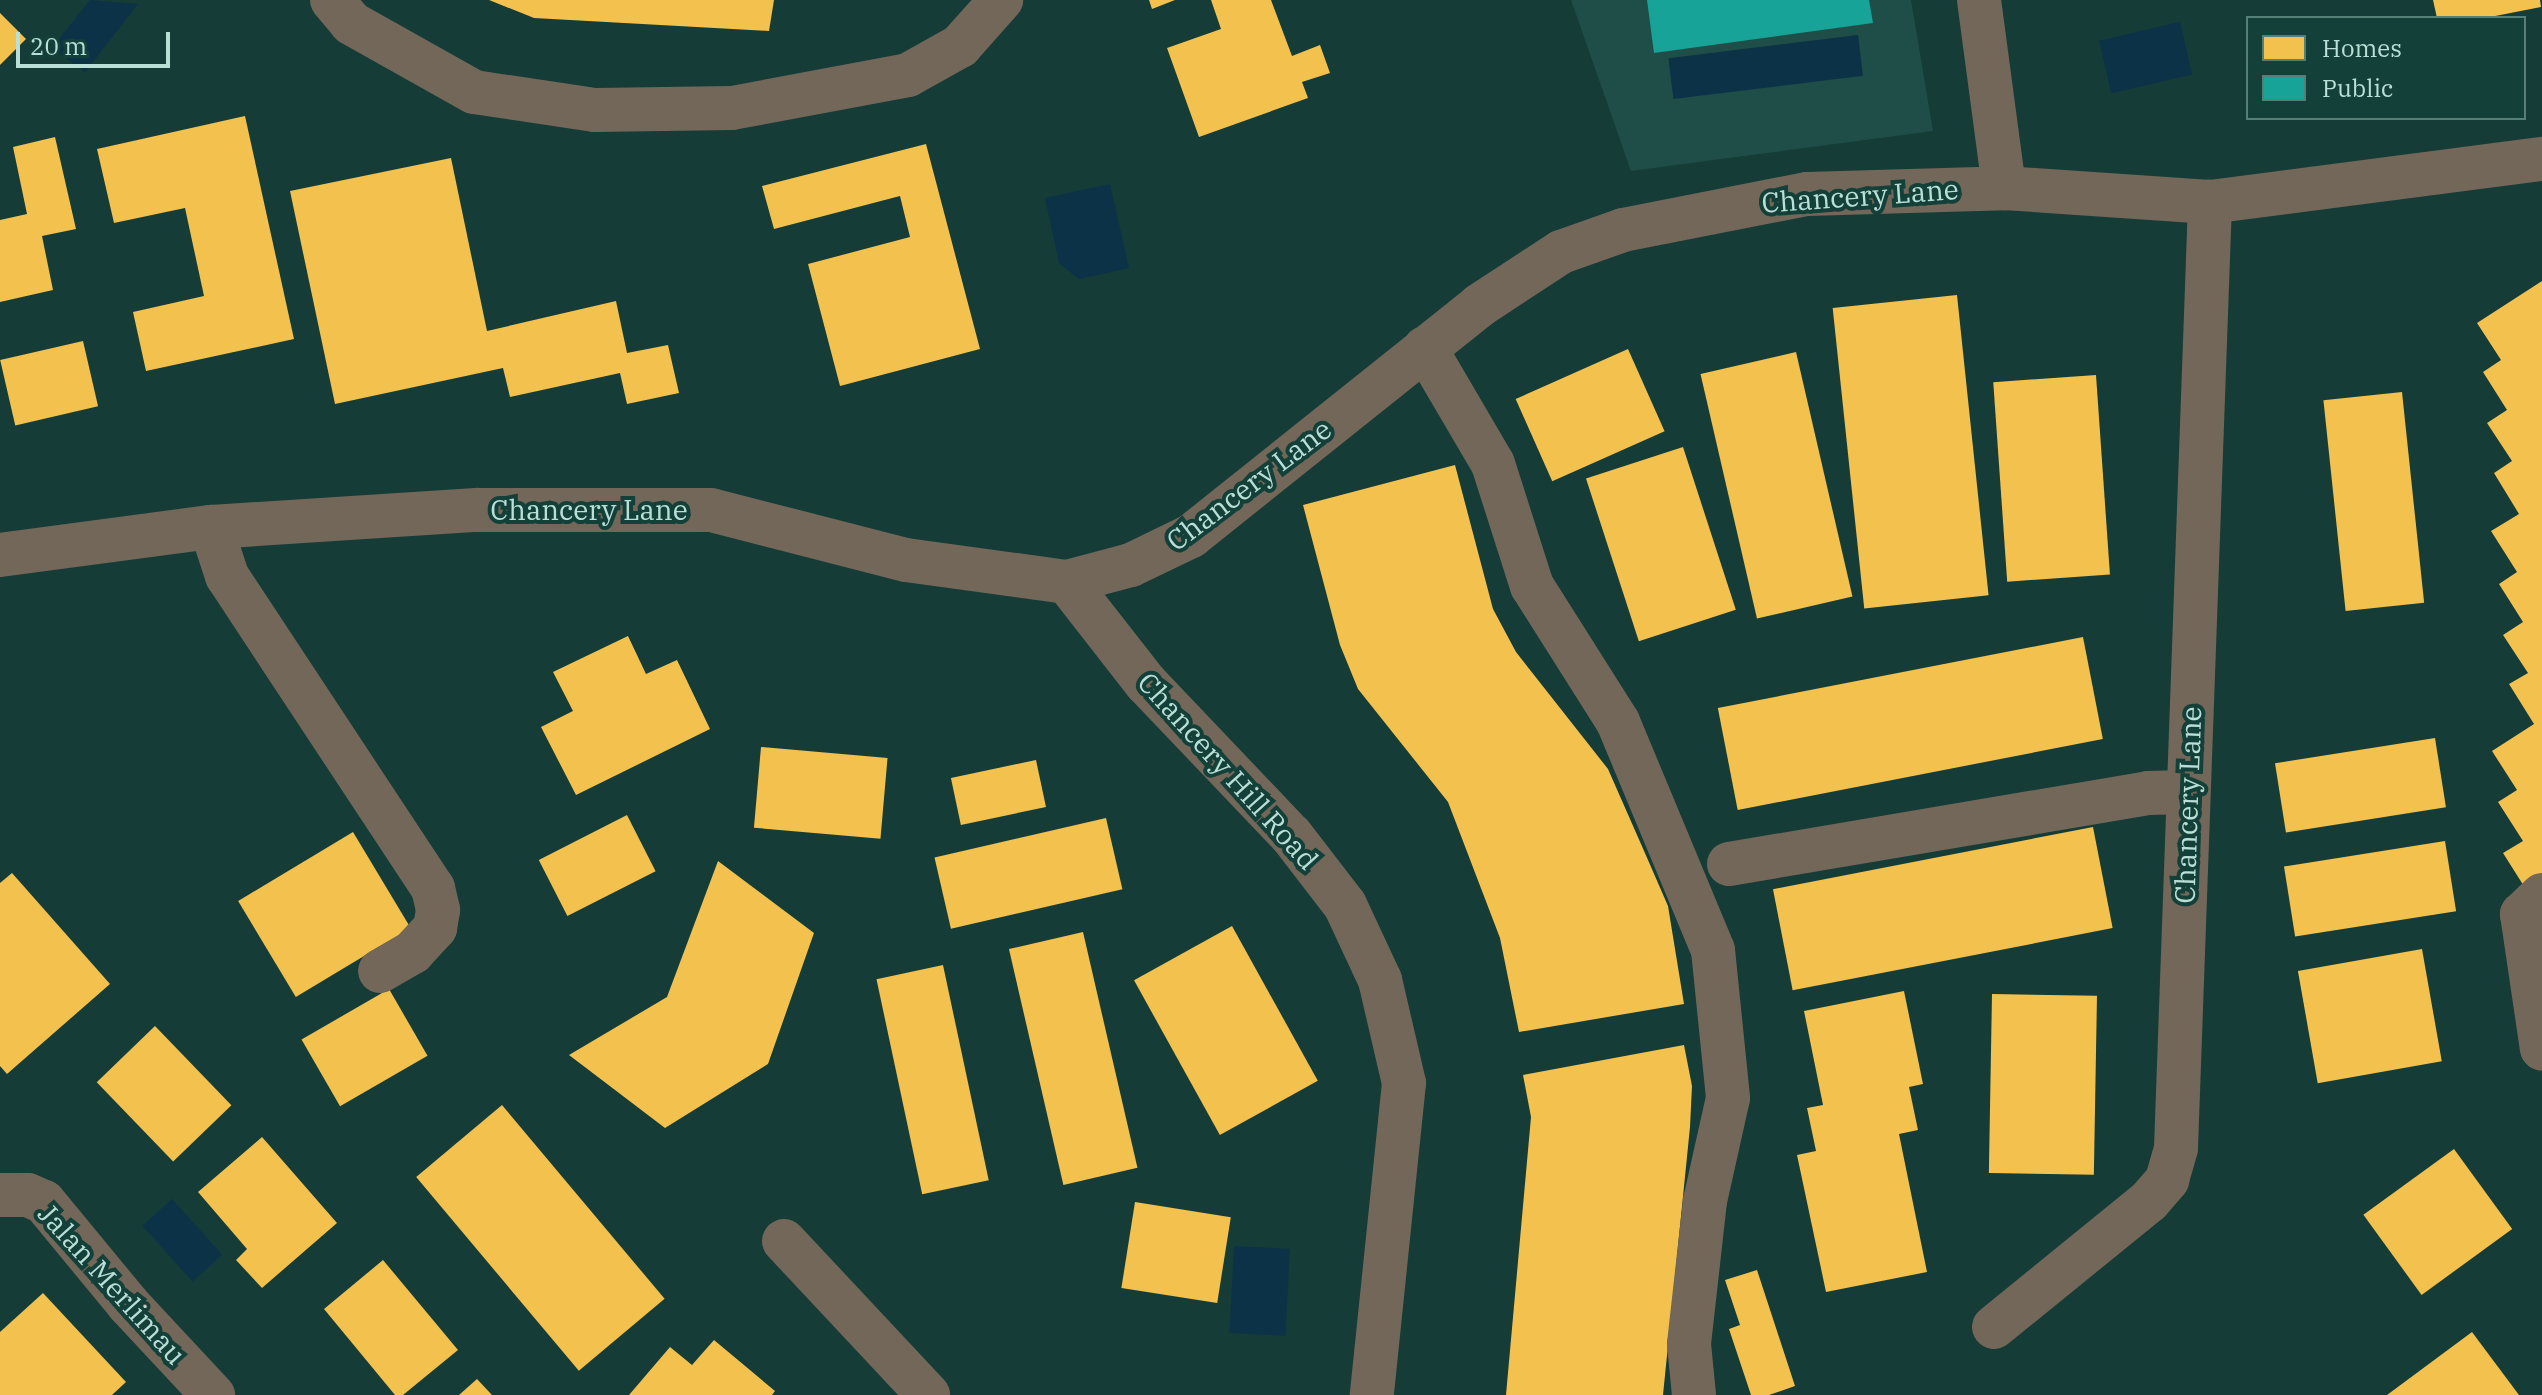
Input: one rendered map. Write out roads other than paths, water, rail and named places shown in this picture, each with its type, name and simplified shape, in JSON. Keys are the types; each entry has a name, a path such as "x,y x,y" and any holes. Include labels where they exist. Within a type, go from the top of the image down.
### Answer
{"street":[{"path":"332,0 351,23 474,92 595,110 732,108 908,75 960,46 1001,0"},
{"path":"1979,0 2004,188"},
{"name":"Chancery Lane","path":"0,555 211,527 476,510 711,510 906,560 1067,582 1131,565 1191,536 1425,348 1561,252 1623,230 1807,194 2004,188 2210,202 2542,159"},
{"name":"Chancery Lane","path":"1994,1327 2149,1201 2167,1180 2176,1148 2210,202"},
{"path":"1425,348 1493,464 1532,586 1618,722 1713,950 1728,1098 1705,1201 1689,1344 1694,1395"},
{"path":"211,527 227,576 433,888 438,910 435,928 413,952 380,971"},
{"name":"Chancery Hill Road","path":"1067,582 1146,683 1291,835 1345,905 1380,980 1404,1083 1372,1395"},
{"path":"1729,864 2148,793 2188,792"},
{"path":"2542,895 2522,914 2542,1049"},
{"name":"Jalan Merlimau","path":"0,1195 28,1195 44,1202 128,1304 213,1395"},
{"path":"784,1241 928,1395"}],"water":[{"path":"90,0 138,4 85,72 52,48"},
{"path":"2180,22 2192,75 2111,93 2099,41"},
{"path":"1858,35 1863,76 1673,99 1668,58"},
{"path":"1110,184 1129,268 1079,279 1059,263 1045,198"},
{"path":"172,1199 222,1255 192,1282 142,1226"},
{"path":"1234,1246 1290,1249 1285,1336 1229,1333"}]}
